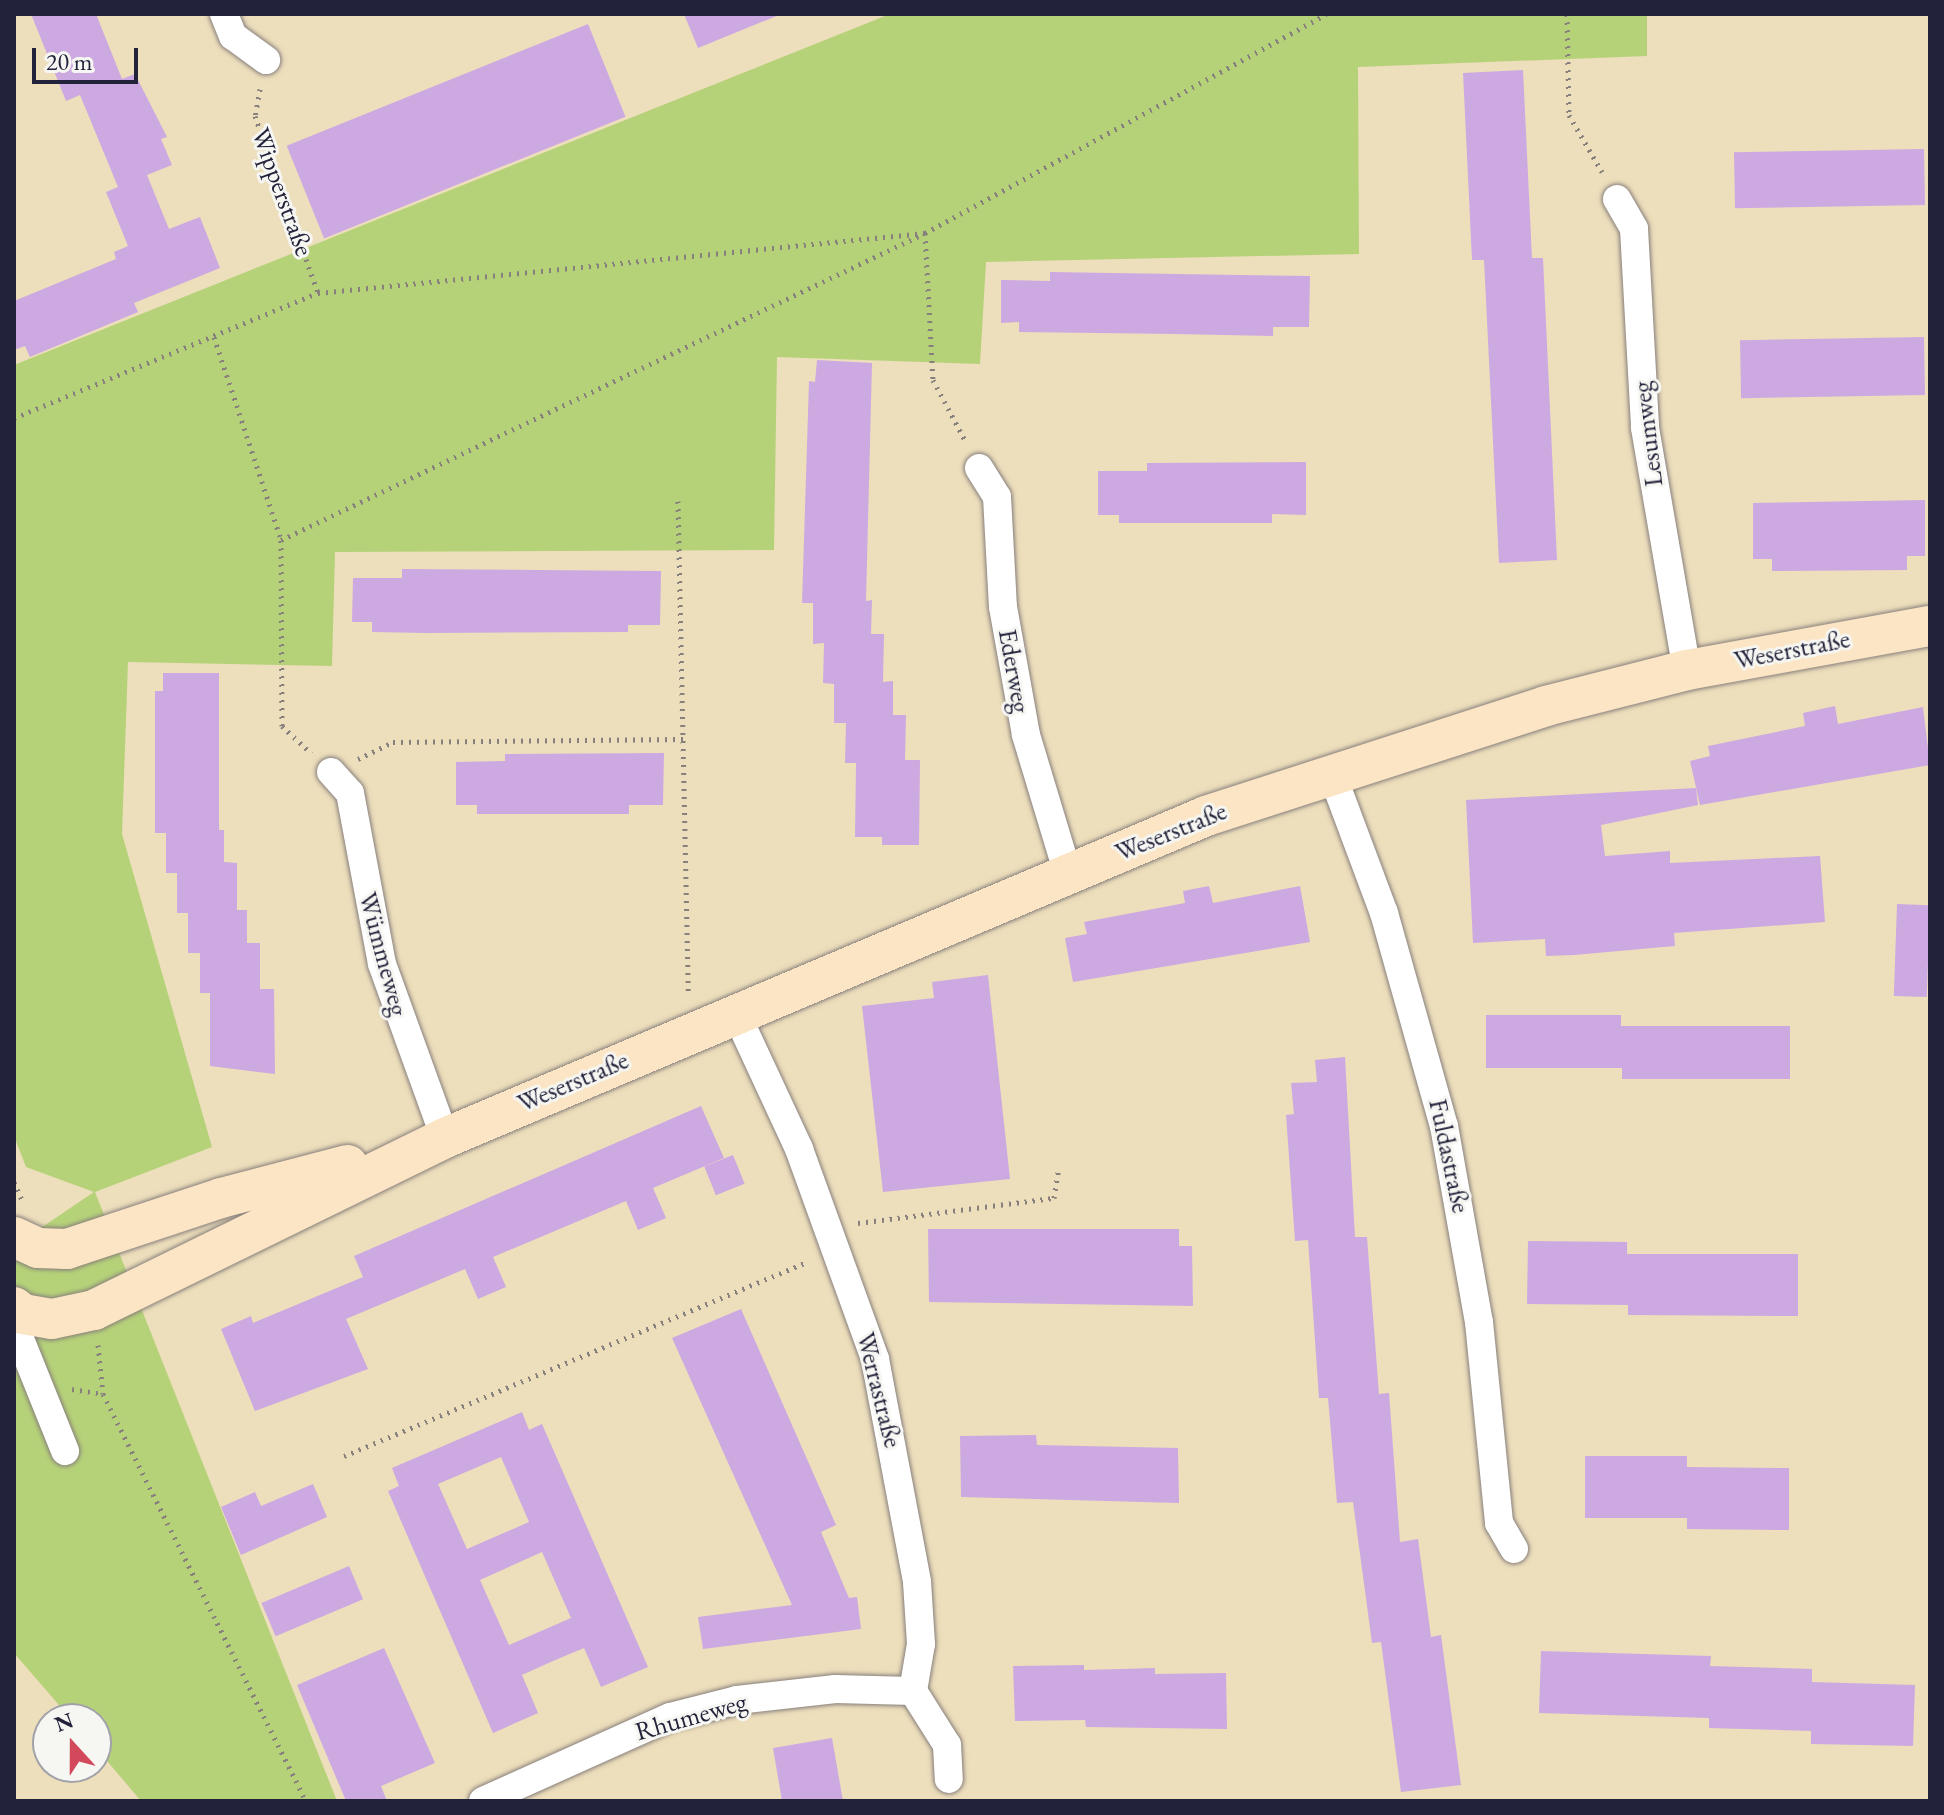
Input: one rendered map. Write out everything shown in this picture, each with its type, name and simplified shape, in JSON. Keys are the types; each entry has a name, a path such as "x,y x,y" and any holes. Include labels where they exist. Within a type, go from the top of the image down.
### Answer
{"street":[{"path":"224,14 233,36 266,60"},
{"name":"Lesumweg","path":"1617,199 1634,229 1645,428 1687,670"},
{"name":"Ederweg","path":"979,468 997,497 1003,607 1026,735 1068,874"},
{"name":"Weserstraße","path":"14,1307 23,1314 52,1319 94,1310 445,1138 1206,816 1546,706 1687,670 1930,626"},
{"name":"Wümmeweg","path":"331,772 350,793 382,964 445,1138"},
{"name":"Fuldastraße","path":"1332,774 1384,913 1444,1126 1479,1322 1499,1523 1514,1549"},
{"name":"Werrastraße","path":"736,1013 833,1238 875,1359 903,1495 921,1644 913,1691"},
{"name":"Weserstraße","path":"14,1237 38,1248 67,1249 221,1198 445,1138"},
{"path":"14,1324 65,1451"},
{"name":"Rhumeweg","path":"483,1801 670,1717 737,1700 835,1689 913,1691"},
{"path":"913,1691 947,1745 949,1779"}],"path":[{"path":"281,540 925,233 1314,17 1326,14"},
{"path":"1567,14 1569,115 1617,199"},
{"name":"Wipperstraße","path":"266,60 255,116 318,293"},
{"path":"14,418 318,293 925,233"},
{"path":"925,233 933,380 979,468"},
{"path":"214,337 281,540 282,726 331,772 393,742 684,739"},
{"path":"678,501 688,1033"},
{"path":"344,1456 833,1238 1054,1198 1059,1167"},
{"path":"94,1310 103,1394 306,1801"}],"green space":[{"path":"890,14 1647,14 1647,56 1358,67 1359,254 986,262 980,364 777,357 774,550 335,552 332,666 128,662 122,834 212,1147 95,1192 337,1801 141,1801 112,1767 112,1703 57,1703 14,1653 14,1246 94,1192 26,1167 14,1136 14,365"}],"building":[{"path":"31,14 96,14 122,79 135,74 167,137 161,139 172,165 147,175 169,229 200,217 220,268 134,303 138,312 30,357 25,346 14,350 14,301 116,259 114,252 128,246 106,192 118,187 80,95 66,101"},
{"path":"684,14 779,14 779,15 698,48"},
{"path":"588,24 625,117 324,238 287,146"},
{"path":"1523,70 1532,258 1543,258 1557,560 1499,563 1484,260 1472,260 1463,73"},
{"path":"1924,149 1925,205 1735,208 1734,152"},
{"path":"1050,272 1310,276 1309,327 1273,327 1273,336 1019,332 1019,322 1001,323 1001,280 1050,281"},
{"path":"1924,337 1925,395 1741,398 1740,340"},
{"path":"817,360 872,363 866,601 872,600 871,634 884,634 883,682 893,681 893,715 906,715 905,760 920,760 919,845 882,845 882,837 855,837 856,763 845,763 846,723 834,723 834,684 823,683 824,643 813,644 813,603 802,603 809,381 815,382"},
{"path":"1306,462 1306,515 1272,514 1272,523 1119,523 1119,515 1098,515 1098,471 1147,471 1147,463"},
{"path":"1925,500 1925,556 1907,556 1907,570 1772,571 1772,559 1753,559 1753,503"},
{"path":"402,569 661,571 660,625 628,625 628,632 426,633 372,632 372,622 352,622 353,578 402,578"},
{"path":"163,673 219,673 219,830 224,830 224,862 237,863 237,910 247,910 247,943 260,943 260,989 274,989 275,1074 210,1066 210,993 200,993 200,953 188,953 188,913 177,913 177,873 166,873 166,833 155,833 155,691 163,691"},
{"path":"1835,706 1838,724 1923,707 1930,765 1700,805 1690,761 1710,756 1708,746 1805,726 1803,713"},
{"path":"664,753 663,805 629,805 629,814 477,814 477,805 456,805 456,762 505,761 505,754"},
{"path":"1696,788 1698,805 1601,825 1605,856 1670,851 1670,863 1820,856 1825,922 1674,933 1675,946 1574,955 1546,956 1545,939 1473,943 1466,800"},
{"path":"1209,886 1213,903 1300,886 1310,942 1073,982 1065,938 1087,934 1084,922 1185,903 1183,891"},
{"path":"1897,904 1930,905 1927,997 1894,996"},
{"path":"988,975 1010,1179 883,1192 862,1006 934,998 932,982"},
{"path":"1486,1015 1621,1015 1621,1026 1790,1026 1790,1079 1622,1079 1622,1068 1486,1068"},
{"path":"1345,1057 1355,1237 1367,1237 1379,1394 1389,1393 1400,1542 1418,1539 1431,1637 1441,1635 1461,1785 1401,1792 1381,1642 1372,1643 1353,1502 1337,1503 1328,1398 1319,1398 1308,1240 1295,1241 1286,1115 1294,1114 1291,1083 1317,1082 1315,1060"},
{"path":"701,1106 724,1158 653,1188 666,1218 638,1230 626,1201 493,1257 506,1287 478,1299 465,1269 346,1319 368,1369 255,1411 221,1329 251,1316 253,1323 363,1277 354,1256"},
{"path":"733,1155 745,1184 716,1195 704,1167"},
{"path":"928,1229 1179,1229 1179,1246 1192,1246 1193,1306 929,1302"},
{"path":"1528,1241 1627,1242 1627,1254 1798,1254 1798,1316 1628,1315 1628,1305 1527,1304"},
{"path":"741,1309 836,1525 821,1532 849,1598 857,1597 861,1629 703,1649 698,1617 792,1605 672,1338"},
{"path":"522,1412 529,1430 542,1424 648,1667 601,1687 584,1648 553,1661 522,1675 538,1713 493,1733 388,1491 399,1486 392,1468","holes":["501,1457 529,1522 467,1549 438,1484","542,1552 571,1618 509,1645 480,1580"]},
{"path":"1036,1435 1037,1445 1178,1448 1179,1503 961,1497 960,1436"},
{"path":"1585,1456 1687,1456 1687,1467 1789,1468 1789,1530 1687,1529 1687,1518 1585,1518"},
{"path":"313,1484 327,1517 241,1555 221,1507 255,1492 261,1506"},
{"path":"349,1566 363,1599 276,1636 262,1603"},
{"path":"384,1648 435,1763 381,1786 387,1801 346,1801 297,1685"},
{"path":"1541,1651 1711,1656 1710,1666 1812,1669 1812,1682 1915,1685 1913,1746 1811,1744 1811,1731 1709,1728 1709,1718 1539,1713"},
{"path":"1084,1665 1084,1670 1155,1668 1155,1674 1226,1673 1227,1729 1086,1727 1085,1720 1015,1721 1013,1666"},
{"path":"832,1738 843,1801 782,1801 773,1748"}]}
